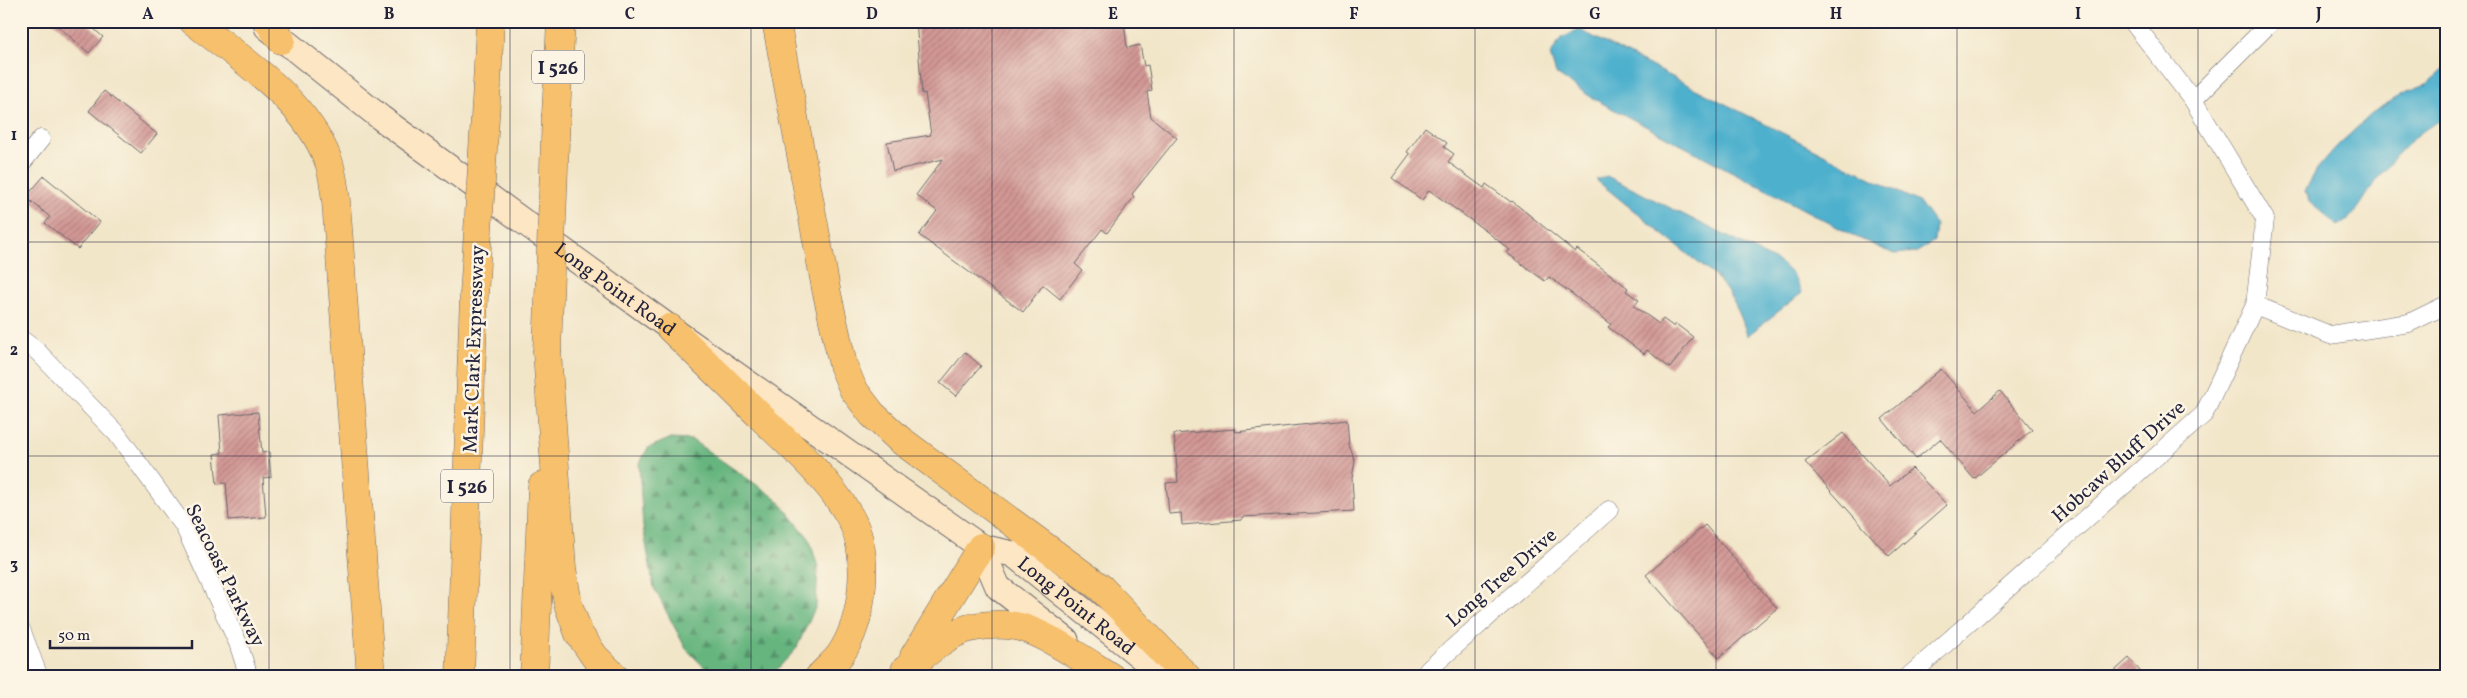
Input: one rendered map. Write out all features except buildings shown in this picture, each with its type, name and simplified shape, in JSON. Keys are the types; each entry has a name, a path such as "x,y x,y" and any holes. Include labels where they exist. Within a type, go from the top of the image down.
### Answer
{"highway":[{"path":"194,21 274,86 297,108 315,134 329,161 336,201 372,677"},
{"path":"484,21 486,85"},
{"name":"Mark Clark Expressway","path":"460,677 474,295 490,21"},
{"name":"I 526","path":"534,677 561,21"},
{"path":"776,21 826,289 843,365 853,389 872,414 899,438 1101,588 1187,677"},
{"path":"670,328 812,466 836,495 851,519 863,570 861,597 852,628 840,654 819,677"},
{"path":"547,352 562,568 568,604 579,634 596,657 615,677"},
{"path":"903,674 981,547"},
{"path":"903,674 944,641 965,629 991,626 1020,627 1054,642 1111,677"}],"main road":[{"name":"Long Point Road","path":"260,21 274,30 381,118 670,328 981,547 1013,554 1166,677"},
{"name":"Long Point Road","path":"981,547 998,587 1111,677"}],"street":[{"name":"Hobcaw Bluff Drive","path":"1908,677 2204,414 2255,305 2265,219 2194,100 2132,21"},
{"path":"2194,100 2272,21"},
{"path":"21,164 41,139"},
{"path":"2255,305 2330,335 2409,323 2446,305"},
{"name":"Seacoast Parkway","path":"21,339 37,351 117,434 184,526 238,643 249,677"},
{"name":"Long Tree Drive","path":"1420,677 1609,510"},
{"path":"21,629 26,658 39,677"}],"green space":[{"path":"669,439 692,440 777,499 809,538 818,567 816,606 796,649 770,677 718,677 709,672 686,649 654,588 643,527 639,464 648,448"}],"water":[{"path":"1580,30 1920,203 1936,225 1934,241 1917,252 1894,254 1856,237 1594,99 1556,74 1550,55 1561,38"},
{"path":"2446,68 2446,118 2424,130 2405,146 2388,165 2350,217 2338,226 2309,202 2305,191 2317,169 2336,147 2376,110 2408,91 2429,83"},
{"path":"1607,176 1780,263 1793,275 1802,293 1747,336 1735,306 1717,278 1596,180"}]}
